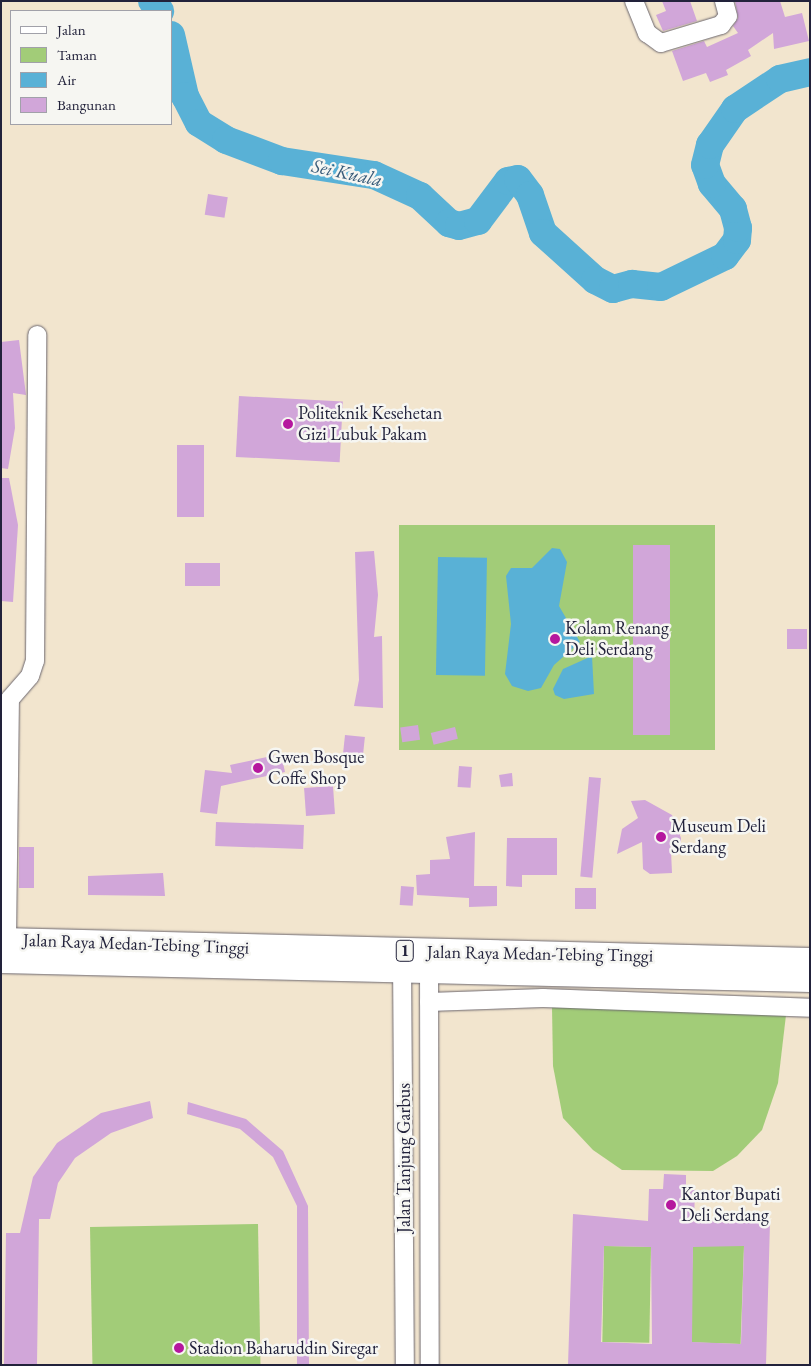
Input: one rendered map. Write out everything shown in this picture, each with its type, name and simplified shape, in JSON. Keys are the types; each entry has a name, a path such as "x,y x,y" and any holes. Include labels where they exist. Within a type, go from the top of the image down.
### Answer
{"highway":[{"name":"Jalan Raya Medan-Tebing Tinggi","path":"3,947 402,961 810,960"},
{"name":"Jalan Raya Medan-Tebing Tinggi","path":"428,961 810,979"}],"street":[{"path":"634,1 647,33 661,43 721,25 728,16 724,1"},
{"path":"3,947 10,699 30,676 35,661 37,335"},
{"name":"Jalan Tanjung Garbus","path":"402,961 405,1365"},
{"name":"Jalan Tanjung Garbus","path":"428,961 430,1365"},
{"path":"428,1002 544,998 810,1008"}],"green space":[{"name":"Kolam Renang Deli Serdang","path":"399,525 715,525 715,750 399,750"},
{"path":"552,1006 786,1015 778,1083 762,1130 737,1156 713,1171 622,1170 593,1150 563,1118 553,1066"},
{"path":"258,1224 260,1365 92,1365 90,1227"},
{"path":"693,1244 744,1246 741,1344 690,1342"},
{"path":"604,1246 651,1247 649,1343 602,1342"}],"water":[{"path":"552,548 560,549 567,562 559,606 580,642 554,665 541,688 528,691 512,686 505,674 511,624 506,576 511,568 532,568"},
{"path":"438,557 487,558 485,676 436,675"},
{"path":"592,656 594,694 564,699 555,695 553,689 563,669"}],"building":[{"path":"662,1 690,1 697,21 663,31 656,15 666,11"},
{"path":"735,1 780,1 785,17 802,13 809,41 774,49 773,33 748,50 751,56 726,70 728,75 710,82 706,73 683,81 672,51 704,41 707,47 738,33 733,26 738,18"},
{"path":"208,194 228,197 224,218 205,215"},
{"path":"19,340 26,395 13,393 15,428 8,469 1,468 1,342"},
{"path":"239,396 343,401 340,462 236,457"},
{"path":"177,445 204,445 204,517 177,517"},
{"path":"1,478 9,478 18,525 13,602 1,601"},
{"path":"633,545 670,545 670,735 633,735"},
{"path":"374,551 378,595 374,637 382,636 383,708 354,706 359,680 355,552"},
{"path":"185,563 220,563 220,586 185,586"},
{"path":"787,629 807,629 807,649 787,649"},
{"path":"418,725 420,740 402,742 400,728"},
{"path":"455,727 458,739 434,745 431,733"},
{"path":"345,735 365,737 362,764 342,762"},
{"path":"281,754 285,772 221,786 217,814 200,812 205,770 232,773 230,765"},
{"path":"459,766 472,767 471,788 458,787"},
{"path":"512,773 513,786 501,787 499,775"},
{"path":"589,777 601,778 592,878 580,877"},
{"path":"333,786 335,814 306,816 304,788"},
{"name":"Museum Deli Serdang","path":"645,800 672,815 681,838 681,851 671,851 672,873 650,874 643,869 642,842 617,854 622,829 638,818 631,801"},
{"path":"216,822 304,825 303,849 215,846"},
{"path":"475,832 474,886 497,886 497,906 469,907 469,898 417,895 416,875 430,874 430,860 450,859 446,837"},
{"path":"507,838 557,838 557,875 522,875 522,887 506,886"},
{"path":"19,847 34,847 34,888 19,888"},
{"path":"163,873 165,896 88,895 88,876"},
{"path":"401,886 414,887 413,906 400,905"},
{"path":"575,888 596,888 596,909 575,909"},
{"path":"150,1101 153,1118 111,1133 75,1158 58,1183 50,1219 39,1219 37,1365 4,1365 6,1233 20,1233 33,1177 57,1143 101,1113"},
{"path":"188,1102 246,1119 283,1151 308,1206 309,1365 297,1365 297,1206 273,1157 240,1129 187,1114"},
{"path":"664,1174 686,1175 686,1190 695,1190 694,1220 770,1223 766,1365 568,1365 573,1214 648,1221 649,1189 663,1189","holes":["604,1246 651,1247 652,1344 601,1342","744,1246 741,1344 692,1342 693,1247"]}],"waterway":[{"name":"Sei Kuala","path":"152,1 159,10"},
{"name":"Sei Kuala","path":"172,39 185,96 199,123 226,140 282,161 374,175 420,196 449,223 459,226 478,221 508,181 518,179 530,195 543,233 595,280 613,289 632,284 661,287 725,256 737,240 738,228 733,209 712,184 705,165 710,145 735,109 780,79 810,72"}],"place":[{"name":"Politeknik Kesehetan Gizi Lubuk Pakam","path":"288,424"},
{"name":"Kolam Renang Deli Serdang","path":"555,639"},
{"name":"Gwen Bosque Coffe Shop","path":"258,768"},
{"name":"Museum Deli Serdang","path":"661,837"},
{"name":"Kantor Bupati Deli Serdang","path":"671,1205"},
{"name":"Stadion Baharuddin Siregar","path":"179,1348"}]}
